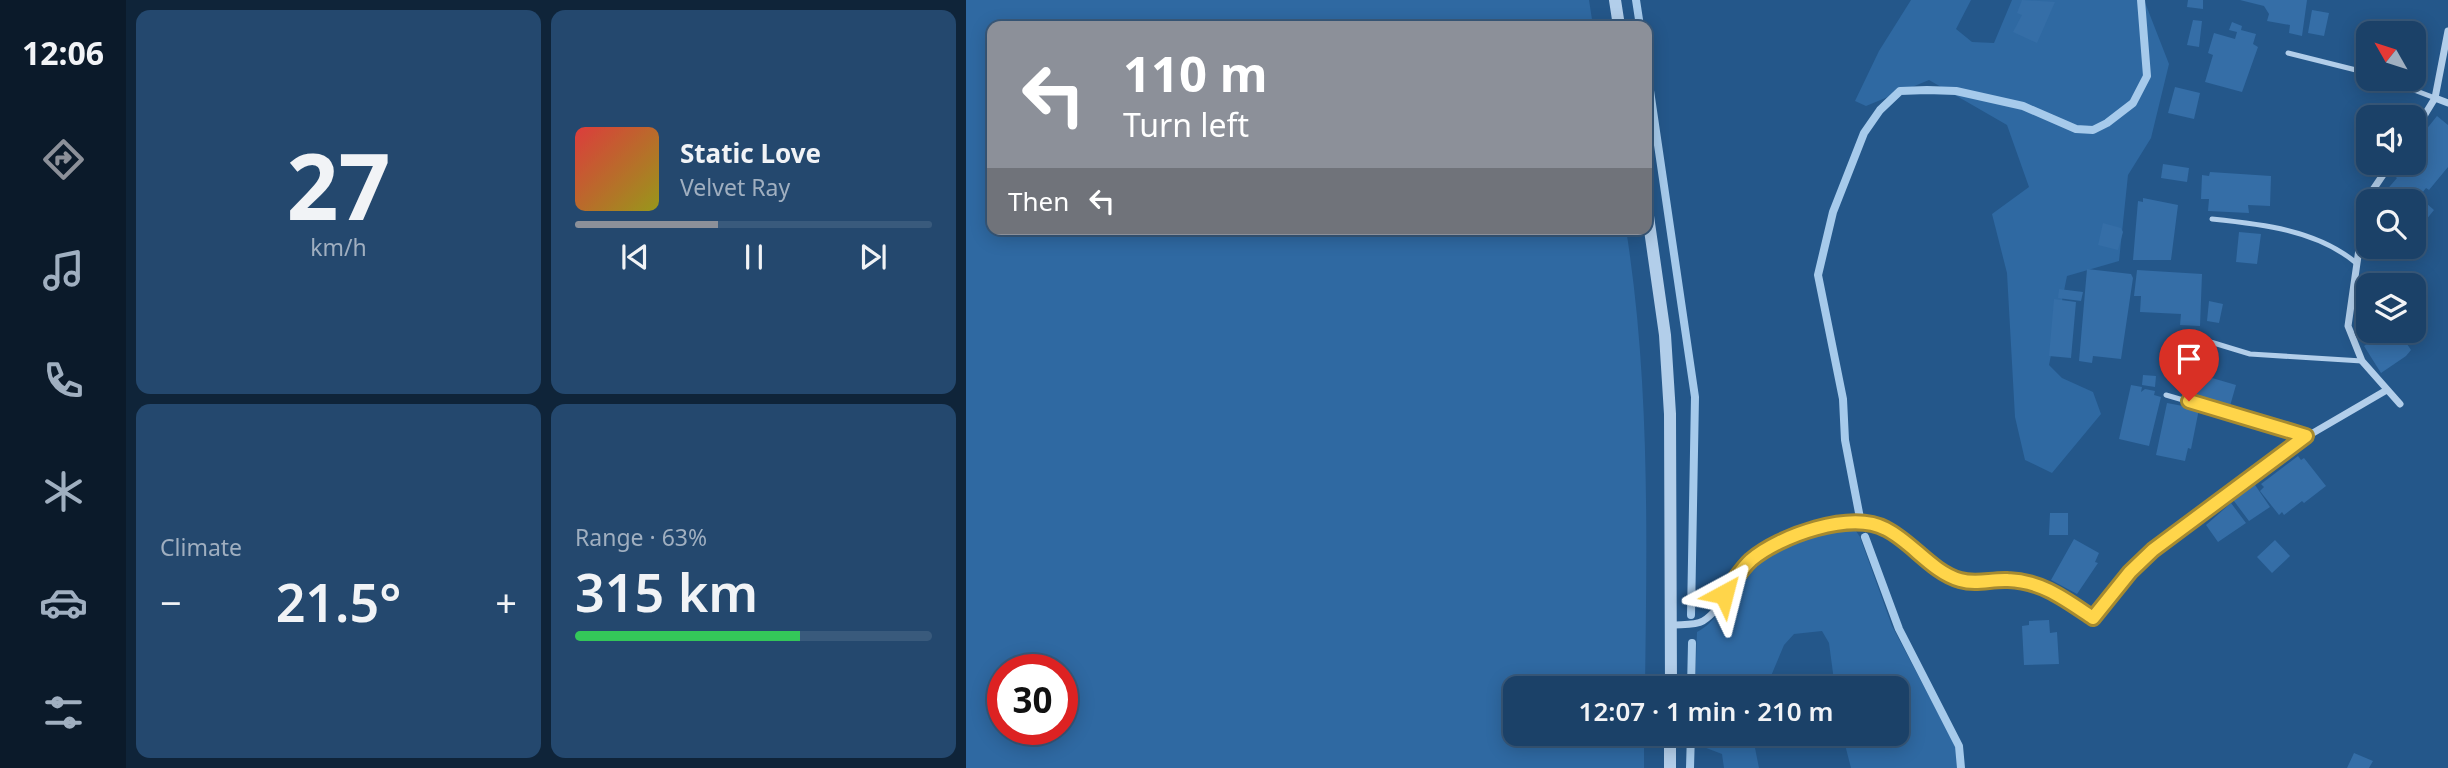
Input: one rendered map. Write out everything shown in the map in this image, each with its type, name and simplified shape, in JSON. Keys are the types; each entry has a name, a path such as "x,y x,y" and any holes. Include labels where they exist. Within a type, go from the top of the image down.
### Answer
{"street":[{"path":"1615,0 1618,21"},
{"path":"2426,112 2434,98 2448,31"},
{"path":"2434,98 2448,103"},
{"path":"2383,175 2366,200 2355,262 2348,326 2362,360 2385,391 2400,404"},
{"path":"1651,235 1665,335 1670,414 1671,676"},
{"path":"1672,625 1701,623 1713,613 1751,561 1786,540 1808,530 1869,523 1900,537 1958,580 1988,583 2004,579 2035,584 2048,588 2093,618 2130,572 2153,550 2306,436 2385,391"},
{"path":"1670,768 1671,746"}],"lane":[{"path":"2288,53 2356,70"},
{"path":"2416,91 2434,98"},
{"path":"2212,219 2248,223 2313,238 2336,248 2355,262"},
{"path":"2194,337 2250,354 2362,360"},
{"path":"2166,395 2306,436"}],"shaded area":[{"path":"966,0 1589,0 1592,21 987,21 987,235 1627,235 1634,286 1643,400 1646,515 1645,676 1503,676 1503,746 1644,746 1644,768 966,768"},
{"path":"1911,0 1971,0 1956,29 1972,42 1994,43 2012,0 2144,0 2169,64 2151,138 2128,175 2119,261 2067,276 2049,365 2062,378 2093,392 2101,414 2052,473 2025,460 2015,417 2007,273 1992,214 2029,187 2007,125 1929,80 1866,106 1855,101 1879,51"},
{"path":"1848,529 1856,531 1860,537 1892,626 1957,749 1957,768 1851,768 1845,746 1909,746 1909,676 1833,676 1829,643 1822,631 1794,634 1784,645 1771,676 1695,676 1697,632 1714,618 1744,574 1769,553 1815,535"},
{"path":"1701,746 1755,746 1759,768 1724,768 1722,754"}],"building":[{"path":"2022,0 2055,2 2037,43 2013,32 2022,15 2017,13"},
{"path":"2188,0 2203,0 2203,9 2187,7"},
{"path":"2240,0 2307,0 2302,36 2289,33 2290,25 2267,21 2269,14 2264,6"},
{"path":"2312,10 2329,13 2324,36 2308,33"},
{"path":"2193,20 2202,21 2199,47 2187,45"},
{"path":"2232,22 2242,26 2241,30 2256,34 2253,44 2258,47 2242,92 2205,82 2213,55 2208,53 2214,33 2235,39 2237,32 2229,30"},
{"path":"2175,87 2200,93 2194,119 2168,113"},
{"path":"2437,116 2448,125 2448,167 2429,190 2387,189 2397,178 2395,175 2426,175 2426,130"},
{"path":"2163,164 2189,168 2187,182 2161,178"},
{"path":"2210,172 2271,176 2270,206 2248,205 2249,213 2208,211 2209,199 2201,199 2202,175 2209,176"},
{"path":"2143,198 2178,205 2171,260 2133,260 2138,201 2143,202"},
{"path":"2426,203 2434,210 2426,220"},
{"path":"2103,223 2121,228 2123,232 2118,250 2098,245"},
{"path":"2239,232 2261,234 2257,264 2236,262"},
{"path":"2087,269 2131,274 2133,278 2121,359 2093,356 2092,363 2079,361"},
{"path":"2137,270 2202,274 2200,326 2180,325 2181,314 2140,312 2141,296 2134,296"},
{"path":"2059,289 2083,292 2081,301 2058,298"},
{"path":"2054,299 2076,302 2071,358 2049,356"},
{"path":"2209,301 2223,304 2219,323 2207,321"},
{"path":"2409,343 2411,350 2381,373 2364,346"},
{"path":"2195,373 2236,385 2230,406 2188,396"},
{"path":"2143,375 2156,376 2155,387 2142,385"},
{"path":"2131,385 2142,387 2141,392 2145,389 2155,391 2154,395 2161,397 2149,446 2119,439"},
{"path":"2167,403 2199,409 2191,449 2188,448 2185,461 2156,455"},
{"path":"2298,456 2301,460 2304,458 2326,486 2304,503 2302,501 2284,515 2282,512 2279,515 2260,491 2264,487 2261,484"},
{"path":"2253,482 2270,507 2249,521 2231,497"},
{"path":"2231,503 2246,523 2218,542 2206,525"},
{"path":"2050,513 2068,513 2068,535 2049,535"},
{"path":"2074,539 2099,553 2095,562 2098,563 2077,594 2051,580"},
{"path":"2275,540 2290,556 2272,573 2257,557"},
{"path":"2049,620 2050,633 2057,632 2059,664 2024,665 2022,626 2029,625 2029,621"},
{"path":"2354,753 2373,761 2369,768 2347,768"}],"waterway":[{"path":"1636,0 1639,21"},
{"path":"1860,518 1845,440 1843,399 1818,275 1833,212 1864,133 1880,110 1900,91 1927,90 1956,91 2023,106 2076,129 2093,130 2133,103 2147,76 2141,0"},
{"path":"1652,104 1695,397 1691,615"},
{"path":"1865,537 1899,629 1959,746 1961,768"},
{"path":"1691,676 1692,643"},
{"path":"1690,768 1691,746"}],"route":[{"path":"1724,594 1751,561 1786,540 1808,530 1838,524 1869,523 1877,524 1900,537 1958,580 1988,583 2004,579 2035,584 2048,588 2093,618 2130,572 2153,550 2306,436 2189,401"}]}
